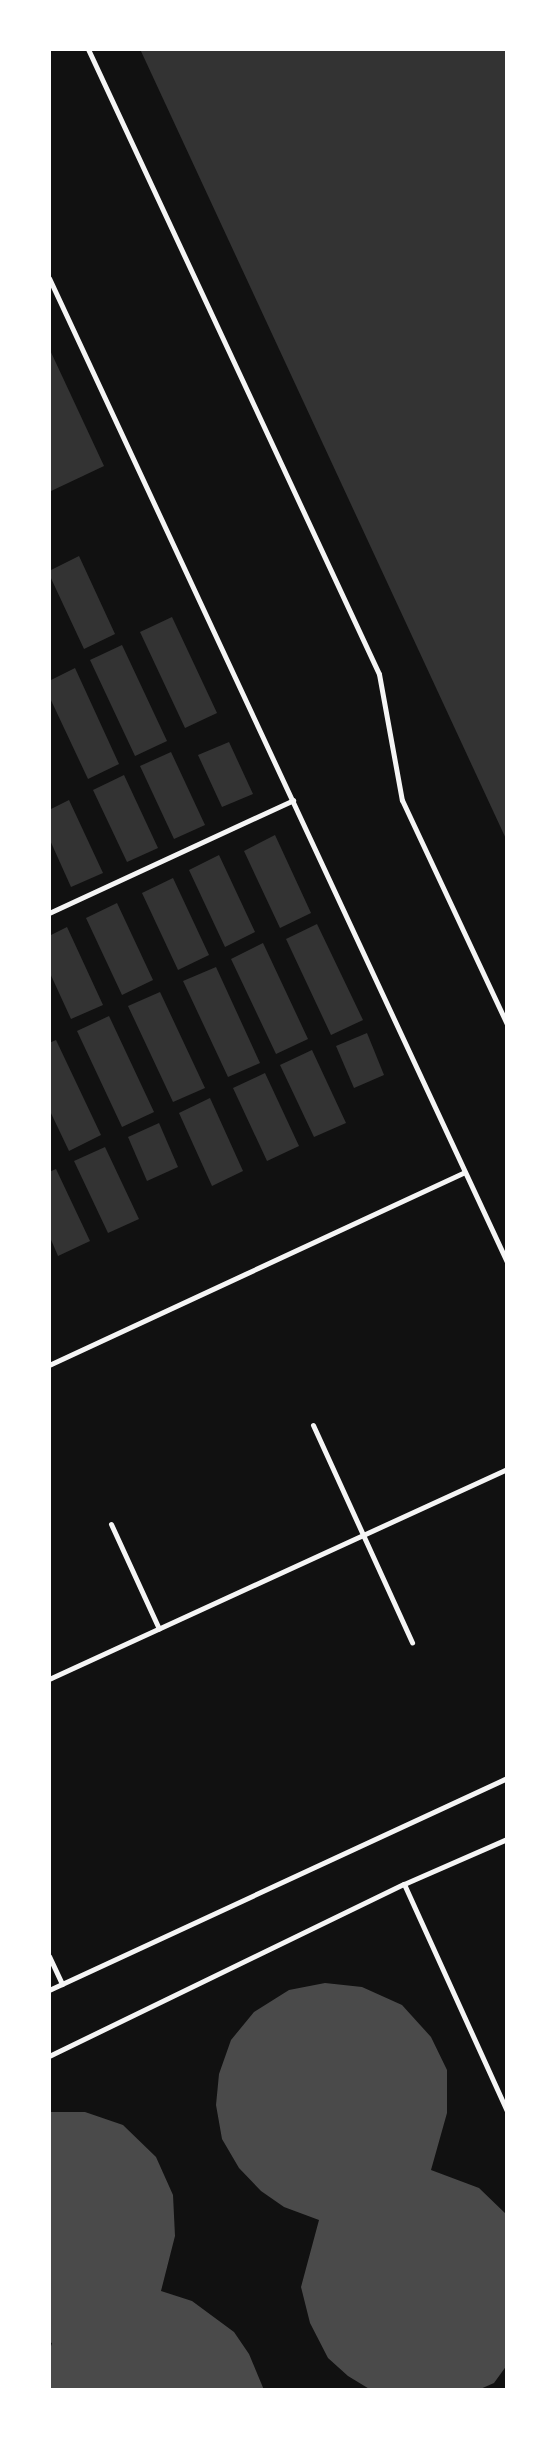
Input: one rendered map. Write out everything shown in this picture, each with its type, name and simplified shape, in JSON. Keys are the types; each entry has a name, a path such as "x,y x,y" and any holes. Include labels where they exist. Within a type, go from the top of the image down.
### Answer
{"lane":[{"path":"88,49 379,674 402,800 507,1024"},
{"path":"49,278 507,1262"},
{"path":"49,913 293,800"},
{"path":"49,1365 464,1172"},
{"path":"313,1425 412,1642"},
{"path":"49,1679 507,1469"},
{"path":"111,1524 159,1629"},
{"path":"49,1990 507,1778"},
{"path":"49,2056 404,1884 507,1839"},
{"path":"404,1884 507,2111"},
{"path":"49,1956 62,1984"}],"shaded area":[{"path":"140,49 507,49 507,841"},
{"path":"49,348 104,466 49,492"},
{"path":"79,556 115,634 84,649 49,574 49,571"},
{"path":"172,617 217,713 185,728 140,632"},
{"path":"122,645 167,741 135,756 90,660"},
{"path":"75,668 119,764 88,779 49,696 49,681"},
{"path":"229,742 253,794 222,807 198,755"},
{"path":"171,752 205,825 174,839 140,766"},
{"path":"124,775 158,848 127,862 93,790"},
{"path":"69,800 103,873 71,887 49,838 49,810"},
{"path":"275,835 311,913 280,928 244,851"},
{"path":"219,855 255,932 225,947 189,870"},
{"path":"173,878 209,955 178,970 142,893"},
{"path":"117,903 153,980 122,995 86,918"},
{"path":"317,924 363,1020 331,1035 286,939"},
{"path":"67,927 103,1005 71,1019 49,971 49,936"},
{"path":"263,943 308,1039 276,1054 231,959"},
{"path":"216,967 260,1063 228,1077 183,981"},
{"path":"160,992 205,1088 173,1102 128,1006"},
{"path":"109,1016 154,1112 122,1127 77,1031"},
{"path":"367,1033 384,1075 354,1088 336,1046"},
{"path":"56,1040 101,1135 69,1151 49,1109 49,1043"},
{"path":"312,1050 346,1123 314,1137 280,1065"},
{"path":"265,1073 299,1146 267,1161 233,1088"},
{"path":"210,1098 243,1171 212,1186 179,1113"},
{"path":"159,1123 178,1167 147,1181 128,1137"},
{"path":"105,1147 139,1219 108,1233 74,1161"},
{"path":"56,1169 90,1241 58,1256 49,1235 49,1172"}],"building":[{"path":"325,1983 362,1987 402,2005 431,2037 447,2070 447,2113 431,2170 479,2188 507,2215 507,2365 494,2383 478,2390 371,2390 348,2376 328,2358 310,2323 301,2287 319,2220 284,2207 261,2191 239,2168 222,2139 216,2105 219,2074 231,2040 254,2012 289,1990"},
{"path":"49,2112 85,2112 123,2125 156,2157 173,2195 175,2236 161,2291 192,2301 234,2332 249,2354 264,2390 49,2390 49,2352 52,2343 49,2342"}]}
